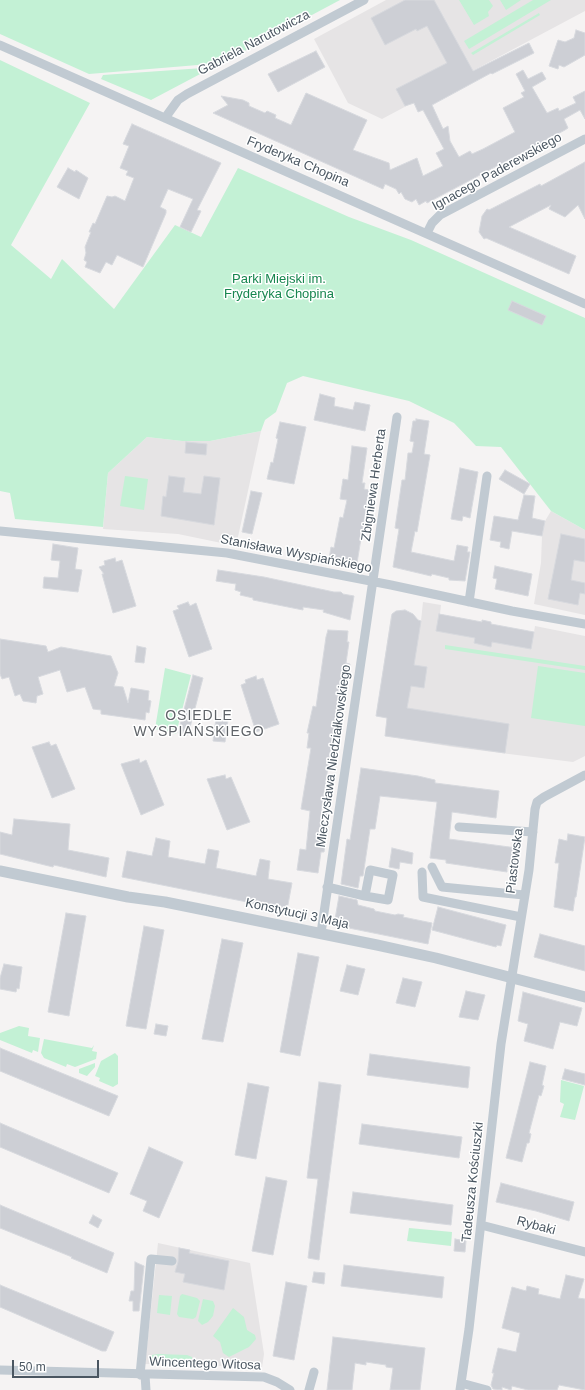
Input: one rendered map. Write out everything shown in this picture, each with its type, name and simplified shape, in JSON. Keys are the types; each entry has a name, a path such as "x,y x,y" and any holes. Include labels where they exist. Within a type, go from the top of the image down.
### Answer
{"street":[{"name":"Gabriela Narutowicza","path":"165,118 178,100 187,94 364,0"},
{"name":"Fryderyka Chopina","path":"0,45 585,304"},
{"name":"Ignacego Paderewskiego","path":"427,233 432,223 440,215 585,139"},
{"name":"Zbigniewa Herberta","path":"373,582 397,417"},
{"path":"469,602 487,476"},
{"name":"Stanisława Wyspiańskiego","path":"0,531 227,553 585,624"},
{"name":"Mieczysława Niedziałkowskiego","path":"321,934 373,582"},
{"name":"Piastowska","path":"511,978 537,802 585,775"},
{"path":"459,827 532,832"},
{"path":"432,867 442,887 524,896"},
{"name":"Konstytucji 3 Maja","path":"0,871 436,958 585,997"},
{"path":"422,872 423,897 521,917"},
{"path":"328,887 365,896"},
{"name":"Tadeusza Kościuszki","path":"460,1387 469,1329 511,978"},
{"name":"Rybaki","path":"481,1225 585,1252"},
{"name":"Wincentego Witosa","path":"143,1375 151,1259 172,1261"},
{"name":"Wincentego Witosa","path":"0,1370 143,1375 264,1377 277,1382 290,1390"},
{"path":"310,1390 314,1372"},
{"path":"143,1375 146,1390"},
{"path":"460,1387 487,1390"}],"shaded area":[{"path":"386,0 585,0 585,11 382,119 348,103 314,39"},
{"path":"261,431 236,546 178,534 103,529 108,473 147,437 182,441 210,441"},
{"path":"551,511 585,530 585,615 534,604 541,563 542,536 545,521"},
{"path":"423,602 441,605 440,614 482,622 483,620 491,622 491,624 534,632 535,626 585,636 585,756 573,762 453,747 385,736 387,718 376,716 391,616 396,611 411,613 415,616 416,620 421,621"},
{"path":"158,1243 250,1263 264,1354 262,1367 145,1364"}],"green space":[{"path":"0,0 340,0 222,63 89,74 0,34"},
{"path":"459,0 489,0 493,6 488,12 489,16 474,25"},
{"path":"500,0 521,0 506,10"},
{"path":"533,0 551,0 469,49 464,41"},
{"path":"539,13 540,15 473,55 471,53"},
{"name":"Parki Miejski im. Fryderyka Chopina","path":"0,60 90,103 11,245 51,279 62,259 114,309 175,225 201,237 238,168 349,217 411,240 585,318 585,530 551,511 501,447 476,446 454,423 409,401 303,376 287,383 276,412 265,420 261,431 210,441 182,441 147,437 108,473 103,527 15,519 10,493 0,491"},
{"path":"203,68 204,72 151,100 101,79 103,75"},
{"path":"125,476 148,479 144,510 120,506"},
{"path":"445,645 585,666 585,670 445,649"},
{"path":"538,666 585,673 585,726 531,718"},
{"path":"165,668 191,675 176,734 155,729"},
{"path":"19,1026 29,1028 28,1036 40,1038 38,1052 33,1050 32,1053 0,1040 0,1033"},
{"path":"44,1039 92,1048 94,1045 92,1051 97,1052 96,1059 75,1067 67,1064 66,1067 44,1058 41,1053"},
{"path":"115,1053 118,1056 118,1084 113,1087 99,1081 100,1078 95,1076 101,1061"},
{"path":"95,1063 95,1067 87,1076 79,1073 79,1069"},
{"path":"561,1080 584,1086 575,1120 560,1117 564,1104 560,1102"},
{"path":"409,1228 452,1232 451,1246 407,1241"},
{"path":"182,1294 197,1298 200,1301 196,1317 193,1319 179,1317 177,1314 180,1296"},
{"path":"159,1295 172,1296 170,1315 157,1313"},
{"path":"203,1299 213,1301 215,1306 213,1316 208,1322 202,1325 198,1321"},
{"path":"233,1308 244,1317 247,1330 255,1335 256,1339 249,1347 229,1357 223,1353 220,1342 213,1336"},
{"path":"152,1355 187,1355 192,1357 192,1360 185,1362 156,1361 151,1359"}],"building":[{"path":"405,0 434,0 473,71 529,43 534,53 492,74 491,73 432,105 443,129 448,126 450,141 459,157 470,151 472,154 515,132 503,108 524,97 521,93 525,91 516,74 523,70 528,79 542,72 546,79 532,87 547,113 558,108 559,111 576,103 573,97 585,91 585,119 580,110 564,119 568,128 565,130 427,203 426,201 419,205 416,199 412,202 405,199 401,192 399,194 396,189 385,184 383,189 213,113 228,105 221,96 243,100 249,103 249,106 265,113 267,111 276,115 275,118 291,125 306,93 367,120 353,150 389,163 390,170 417,158 423,176 443,166 436,153 444,149 423,110 418,112 414,103 405,106 396,89 447,63 427,26 417,31 416,29 385,45 371,18"},
{"path":"576,30 585,33 585,55 564,67 559,65 558,69 549,66 558,40 565,42 574,38"},
{"path":"316,51 325,67 278,92 268,74"},
{"path":"132,124 221,163 197,210 201,211 191,232 180,227 193,199 168,189 160,207 166,210 166,213 143,267 117,255 112,265 106,262 100,273 85,267 87,262 84,260 86,253 85,247 91,232 89,232 93,223 95,224 107,196 115,196 125,201 134,178 126,175 128,171 120,168 129,146 123,144"},
{"path":"585,162 585,219 578,205 565,217 549,209 551,205 509,227 576,256 569,274 486,238 484,239 479,232 482,216 487,209 489,210 540,184 541,186"},
{"path":"68,168 75,172 76,170 88,178 79,199 57,187"},
{"path":"512,301 546,316 542,325 508,310"},
{"path":"320,394 335,398 334,406 353,410 355,402 370,405 365,431 314,420"},
{"path":"416,419 429,421 424,454 430,455 417,532 415,531 411,552 454,561 457,545 468,547 467,552 470,552 465,581 449,580 449,578 432,574 431,576 393,567 399,529 395,528 402,480 405,480 408,453 412,453 414,442 410,441 413,421 416,421"},
{"path":"280,422 306,427 294,484 267,479 271,462 273,463 278,439 276,438"},
{"path":"186,442 207,444 206,455 185,453"},
{"path":"352,446 367,448 362,483 365,483 364,489 369,490 357,563 329,559 331,547 334,548 340,517 343,518 347,500 340,499 343,479 348,480"},
{"path":"460,468 478,472 470,518 463,516 462,521 451,519"},
{"path":"505,470 530,484 524,494 499,479"},
{"path":"169,476 185,478 183,492 201,494 204,476 220,478 214,525 161,516 163,496 166,497"},
{"path":"251,491 262,493 252,534 242,532"},
{"path":"524,495 535,496 532,518 545,521 542,536 512,531 509,549 500,547 501,542 490,540 494,516 518,520"},
{"path":"561,534 585,539 585,562 574,560 571,580 585,583 585,594 580,593 578,605 548,599"},
{"path":"53,544 78,548 75,569 82,570 78,592 43,588 44,577 58,578 60,561 51,560"},
{"path":"115,558 116,562 122,560 136,606 113,613 102,574 104,574 99,567 105,565 104,561"},
{"path":"495,566 532,574 528,596 495,589 497,579 493,578"},
{"path":"218,570 264,577 334,592 341,592 343,594 354,596 350,620 323,612 324,610 303,607 303,610 253,600 253,598 240,595 241,592 235,590 236,584 216,581"},
{"path":"188,602 190,606 196,603 212,649 189,657 173,611 179,609 177,606"},
{"path":"405,610 413,614 418,620 421,621 414,665 427,667 424,688 411,686 407,708 509,724 505,753 385,736 387,718 376,716 392,614 396,611"},
{"path":"439,614 482,622 482,620 491,622 491,624 534,632 531,649 492,642 491,647 474,643 475,638 436,631"},
{"path":"328,630 348,631 347,642 349,642 346,663 350,664 347,687 343,686 340,701 338,703 321,812 330,814 324,852 321,852 318,873 297,870 300,849 306,850 310,811 301,809 311,748 307,748 309,733 307,733 313,706 316,707"},
{"path":"0,639 46,646 48,652 61,647 111,656 118,673 114,686 123,687 128,703 131,688 149,691 148,700 151,701 149,713 146,712 145,720 101,714 101,710 93,709 85,687 67,692 60,670 38,677 43,694 37,696 36,703 23,701 20,694 15,696 9,677 2,679 0,674"},
{"path":"137,646 146,648 144,663 135,662"},
{"path":"193,675 203,678 188,735 178,733"},
{"path":"256,676 257,680 263,678 279,724 256,732 241,685 246,683 245,680"},
{"path":"216,718 228,720 225,742 213,741"},
{"path":"49,742 51,746 56,744 75,789 52,798 32,747"},
{"path":"139,759 140,763 146,760 164,805 141,815 121,764"},
{"path":"361,768 418,776 435,780 435,783 499,791 496,818 452,812 449,839 517,848 514,868 507,867 507,872 446,863 446,860 430,858 437,802 380,796 375,829 370,829 363,876 360,876 358,888 341,884 347,839 350,840"},
{"path":"225,775 226,779 231,777 250,822 227,830 207,779"},
{"path":"14,819 70,824 68,850 109,858 106,877 54,865 53,867 0,854 0,832 12,835"},
{"path":"568,834 585,837 573,911 554,907 559,863 555,863 559,839 567,841"},
{"path":"156,838 170,841 168,857 205,864 208,849 219,851 216,868 256,876 260,859 270,861 268,879 292,883 287,910 122,877 127,851 152,856"},
{"path":"392,848 413,853 412,864 400,862 399,869 389,867"},
{"path":"339,896 357,900 358,905 374,909 375,911 395,915 404,915 403,917 432,923 428,944 334,925"},
{"path":"438,907 506,925 501,946 497,945 496,947 432,930"},
{"path":"66,913 86,916 69,1016 48,1012"},
{"path":"144,926 164,930 146,1029 126,1026"},
{"path":"540,934 585,946 585,971 534,957"},
{"path":"222,939 243,943 223,1042 202,1039"},
{"path":"298,953 319,957 300,1056 280,1052"},
{"path":"4,964 22,967 19,989 17,988 16,992 0,989 0,978"},
{"path":"347,965 365,969 358,995 340,991"},
{"path":"403,978 422,982 415,1007 396,1003"},
{"path":"466,991 485,995 478,1020 459,1017"},
{"path":"523,992 582,1008 577,1026 560,1022 553,1049 524,1041 528,1024 518,1021"},
{"path":"156,1024 168,1026 166,1036 154,1034"},
{"path":"0,1048 118,1096 109,1116 0,1071"},
{"path":"370,1054 470,1067 468,1088 367,1075"},
{"path":"530,1062 546,1066 542,1085 544,1086 541,1096 539,1095 529,1133 531,1134 529,1143 527,1143 522,1162 506,1158"},
{"path":"565,1069 585,1074 585,1085 562,1079"},
{"path":"319,1082 341,1085 319,1260 308,1258 318,1179 307,1178"},
{"path":"248,1083 269,1087 256,1159 235,1155"},
{"path":"0,1123 118,1173 109,1193 0,1147"},
{"path":"362,1124 462,1137 459,1158 359,1144"},
{"path":"149,1147 183,1162 159,1218 143,1211 147,1201 130,1194"},
{"path":"266,1177 287,1181 273,1255 252,1251"},
{"path":"501,1183 574,1202 569,1221 536,1211 496,1202"},
{"path":"353,1192 453,1205 451,1225 350,1213"},
{"path":"0,1205 114,1253 107,1273 0,1228"},
{"path":"93,1215 102,1220 98,1228 89,1223"},
{"path":"455,1239 466,1241 465,1252 454,1251"},
{"path":"179,1248 190,1250 189,1253 229,1261 224,1290 183,1282 185,1274 175,1272 178,1262"},
{"path":"135,1262 144,1266 139,1311 133,1311 133,1301 129,1301 131,1291 134,1291"},
{"path":"344,1265 444,1277 442,1298 341,1286"},
{"path":"314,1272 325,1273 324,1284 312,1282"},
{"path":"566,1275 584,1279 578,1298 585,1299 585,1390 559,1385 557,1390 528,1390 512,1386 511,1390 502,1387 502,1390 493,1389 491,1385 494,1373 492,1373 498,1348 516,1352 520,1333 502,1328 512,1287 526,1291 527,1286 539,1289 538,1294 560,1299"},
{"path":"286,1282 307,1286 294,1360 273,1356"},
{"path":"0,1285 114,1332 106,1351 102,1351 0,1307"},
{"path":"333,1337 425,1348 420,1390 390,1390 393,1368 386,1367 386,1365 366,1362 366,1365 355,1363 352,1390 327,1390"}],"district":[{"name":"OSIEDLE WYSPIAŃSKIEGO","path":"199,724"}]}
